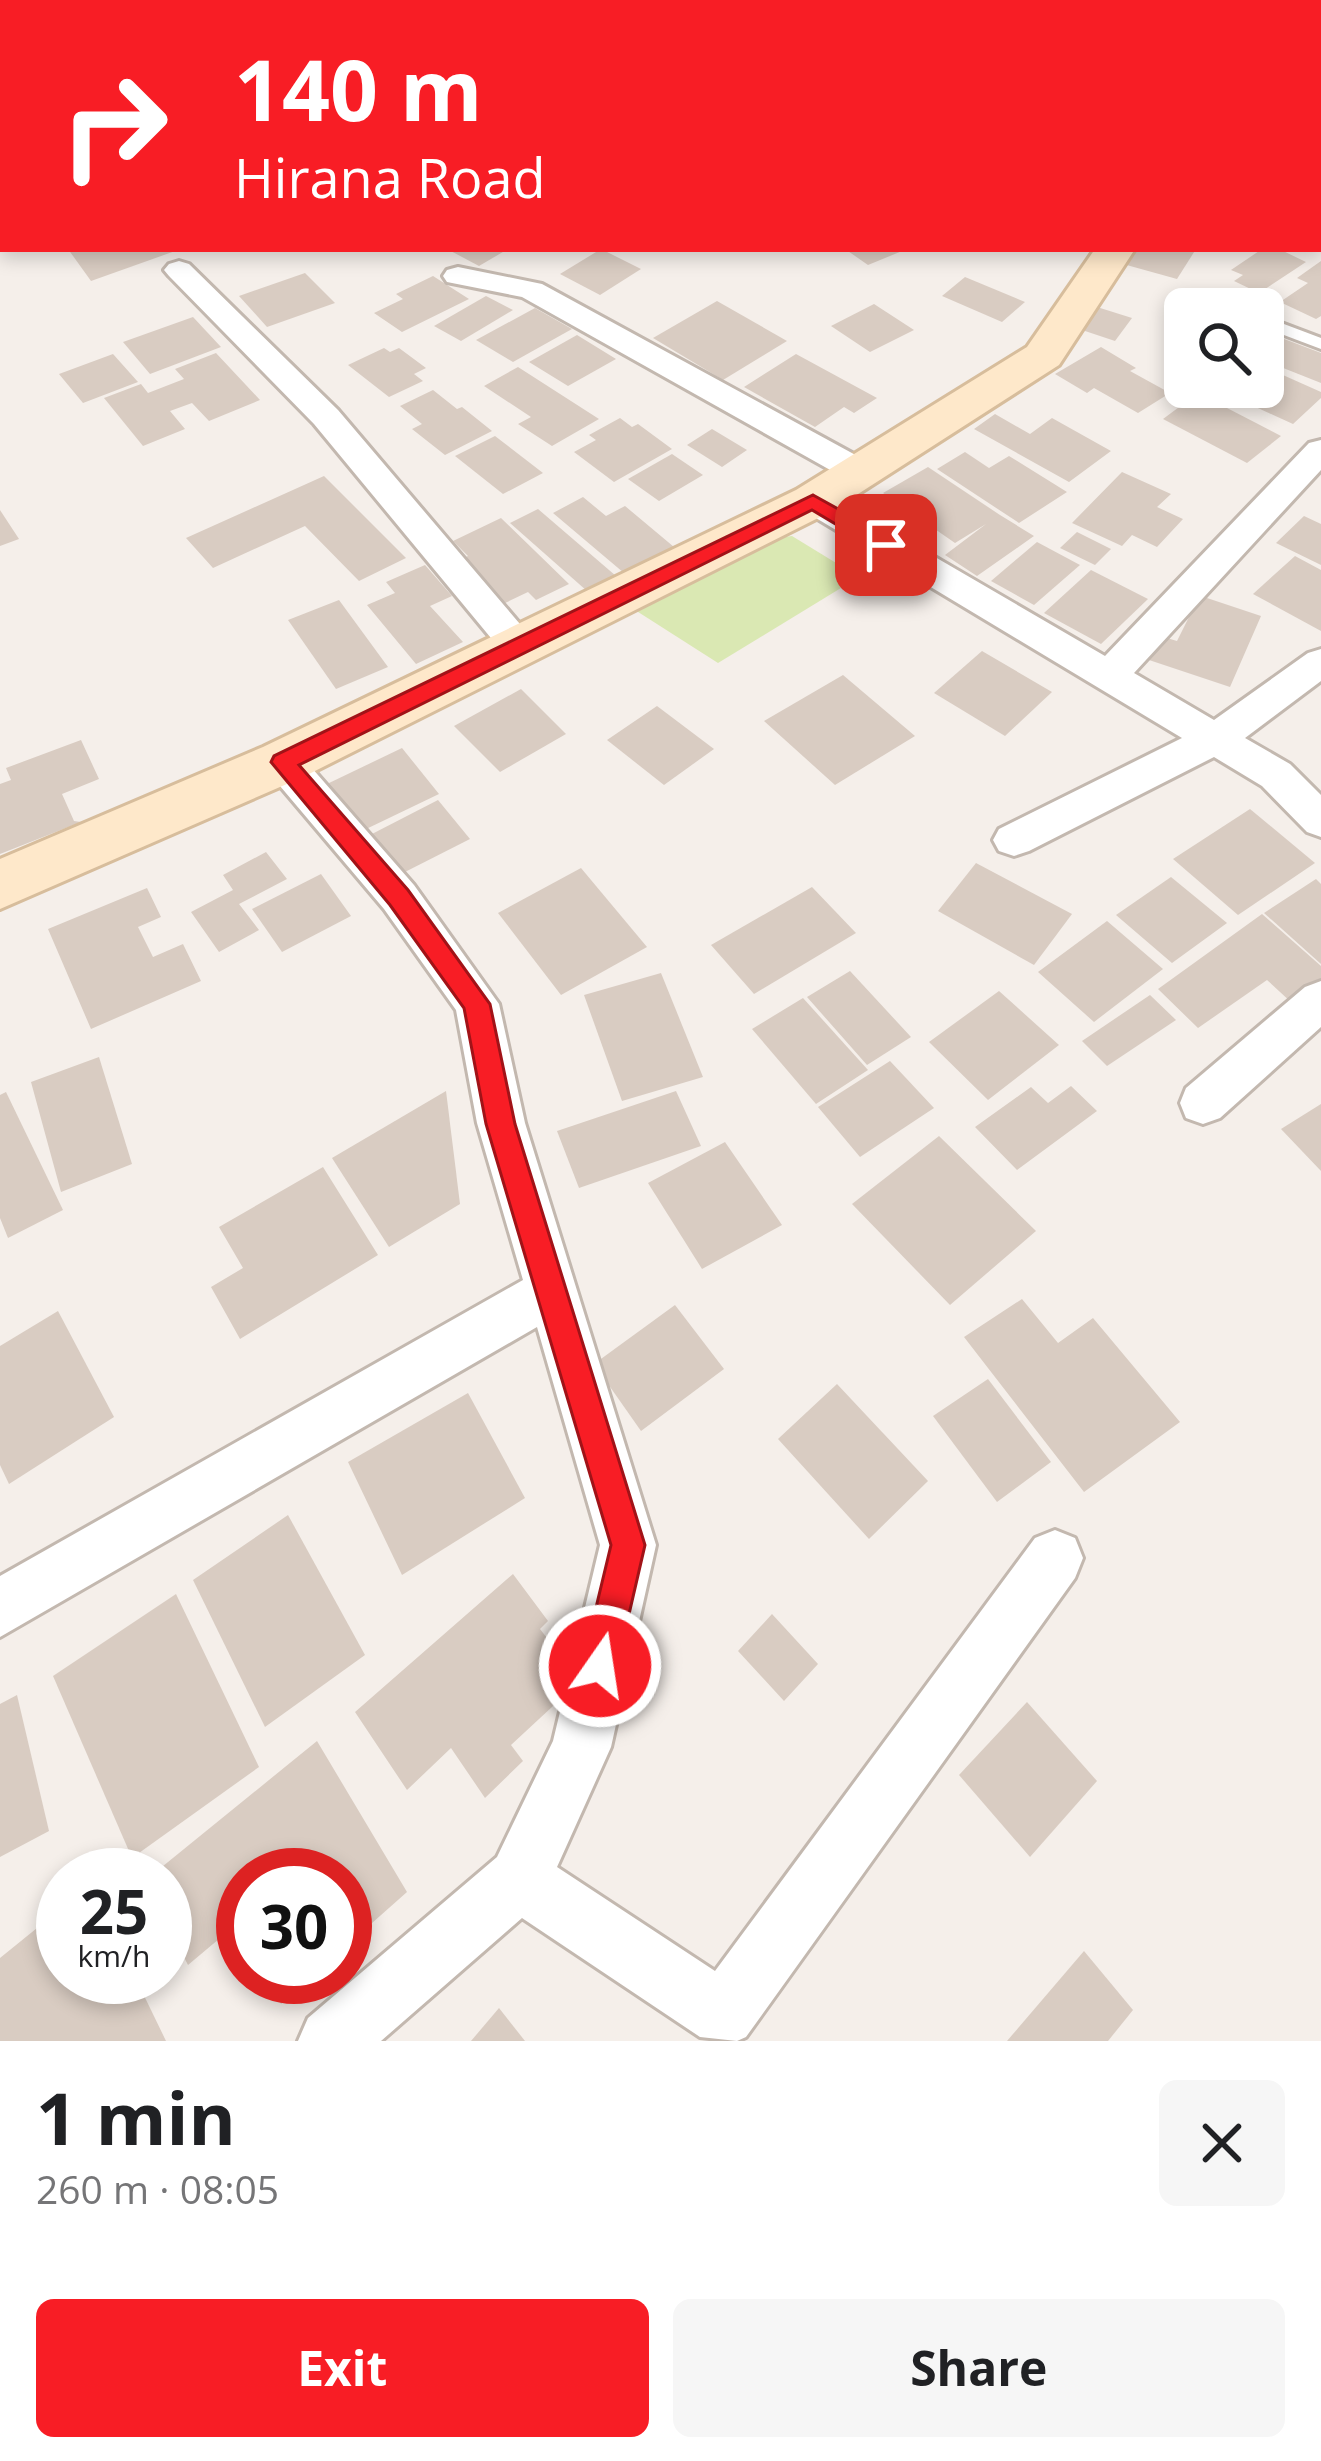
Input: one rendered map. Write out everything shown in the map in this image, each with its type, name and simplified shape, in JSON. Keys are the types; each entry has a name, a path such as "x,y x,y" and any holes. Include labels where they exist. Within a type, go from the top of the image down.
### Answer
{"street":[{"path":"0,885 283,762 813,501 1043,356 1113,252"},
{"path":"179,270 326,417 518,646"},
{"path":"458,276 531,290 860,472"},
{"path":"1108,676 1321,450"},
{"path":"813,501 1276,775 1321,821"},
{"path":"1014,840 1214,739 1321,662"},
{"path":"283,762 399,897 477,1004 501,1124 628,1545 581,1747 519,1879 331,2041"},
{"path":"1203,1102 1321,1000"},
{"path":"0,1608 551,1292"},
{"path":"519,1879 723,2014 1055,1558"}],"lane":[{"path":"1284,329 1321,344"}],"green space":[{"path":"792,536 859,577 718,663 635,610 768,539"}],"building":[{"path":"70,252 172,252 91,281"},
{"path":"453,252 503,252 479,266"},
{"path":"596,252 607,252 641,269 600,295 560,274"},
{"path":"849,252 900,252 868,265"},
{"path":"1131,252 1194,252 1177,279 1123,264"},
{"path":"1258,252 1285,252 1306,262 1267,288 1249,288 1234,281 1243,275 1231,270"},
{"path":"1321,261 1321,316 1316,319 1284,304 1308,283 1297,278"},
{"path":"305,273 335,303 267,327 239,296"},
{"path":"433,276 469,299 402,332 374,313 403,299 396,294"},
{"path":"965,277 1025,302 1002,322 942,296"},
{"path":"486,296 513,310 461,341 434,326"},
{"path":"717,301 787,341 723,380 653,338"},
{"path":"874,304 914,330 870,352 831,326"},
{"path":"1097,307 1132,318 1115,341 1079,329"},
{"path":"535,308 572,329 513,362 476,340"},
{"path":"193,317 221,347 150,374 123,342"},
{"path":"577,335 616,359 568,386 529,362"},
{"path":"1284,339 1321,353 1321,383 1284,368"},
{"path":"1101,347 1164,390 1164,397 1138,413 1094,388 1087,393 1055,374"},
{"path":"384,348 390,352 399,348 426,368 414,374 423,381 389,397 348,365"},
{"path":"216,353 260,400 209,421 192,403 170,411 185,429 143,446 104,398 141,384 148,393 184,379 175,369"},
{"path":"113,354 138,382 83,403 59,374"},
{"path":"796,354 877,398 854,413 844,407 815,427 744,387"},
{"path":"518,367 599,419 552,446 518,424 531,417 484,386"},
{"path":"1284,375 1321,392 1321,398 1293,424 1258,408 1284,408"},
{"path":"433,390 492,431 445,455 412,429 422,424 400,406"},
{"path":"1178,408 1227,408 1281,436 1247,463 1163,419"},
{"path":"995,414 1030,434 1052,418 1111,451 1069,482 974,429"},
{"path":"620,418 632,427 638,424 672,449 614,482 574,452 596,440 589,435"},
{"path":"712,429 747,450 722,467 687,445"},
{"path":"495,436 543,473 503,494 455,456"},
{"path":"965,452 989,468 1009,456 1067,492 1019,523 937,469"},
{"path":"672,454 703,475 659,501 628,479"},
{"path":"928,467 1034,536 977,576 945,555 986,524 955,543 883,493"},
{"path":"1122,472 1171,494 1157,507 1183,519 1157,547 1132,535 1122,546 1072,523"},
{"path":"324,476 406,558 359,581 305,526 213,568 186,538"},
{"path":"583,497 606,516 625,506 674,547 624,573 553,513"},
{"path":"538,509 616,576 587,591 510,523"},
{"path":"0,510 19,539 0,546"},
{"path":"1304,516 1321,524 1321,565 1276,543"},
{"path":"501,518 569,584 536,600 528,592 503,604 459,560 468,556 453,541"},
{"path":"1077,532 1111,549 1095,565 1060,548"},
{"path":"1037,542 1080,565 1034,605 991,581"},
{"path":"1295,556 1321,570 1321,631 1253,594"},
{"path":"425,565 452,596 430,606 463,642 416,664 367,605 395,593 386,582"},
{"path":"1091,570 1148,599 1101,644 1044,613"},
{"path":"1192,593 1261,616 1230,687 1149,660 1160,636 1177,641 1189,617 1182,614"},
{"path":"339,600 388,667 336,689 288,620"},
{"path":"982,651 1052,692 1005,736 934,693"},
{"path":"843,675 915,736 835,785 764,721"},
{"path":"521,689 566,734 500,772 454,726"},
{"path":"657,706 714,749 664,785 607,740"},
{"path":"81,740 99,779 62,794 74,821 81,822 0,854 0,784 11,780 6,768"},
{"path":"402,748 439,794 362,831 327,784"},
{"path":"438,800 470,839 401,874 372,834"},
{"path":"1250,809 1315,863 1238,915 1173,859"},
{"path":"266,852 287,879 239,904 259,930 219,952 191,912 233,890 223,875"},
{"path":"976,863 1072,914 1034,965 938,911"},
{"path":"581,868 647,947 561,995 498,913"},
{"path":"321,874 351,916 282,952 252,909"},
{"path":"1171,877 1227,923 1172,963 1116,915"},
{"path":"1316,879 1321,884 1321,964 1264,913"},
{"path":"812,887 856,933 754,994 711,945"},
{"path":"147,888 161,917 138,927 153,957 183,944 201,981 91,1029 48,929"},
{"path":"1262,914 1321,966 1321,984 1293,1004 1267,980 1198,1028 1158,989"},
{"path":"1107,921 1163,969 1094,1022 1038,972"},
{"path":"850,971 911,1037 867,1065 807,997"},
{"path":"661,973 703,1077 622,1101 584,995"},
{"path":"999,991 1059,1045 988,1100 929,1042"},
{"path":"1150,995 1176,1020 1107,1066 1082,1041"},
{"path":"803,998 868,1070 816,1104 752,1029"},
{"path":"99,1057 132,1164 61,1192 31,1082"},
{"path":"890,1061 934,1108 860,1157 818,1107"},
{"path":"1071,1086 1097,1111 1017,1170 975,1127 1031,1087 1048,1103"},
{"path":"446,1091 460,1204 389,1247 332,1158"},
{"path":"676,1091 701,1146 579,1188 557,1131"},
{"path":"6,1092 63,1210 8,1238 0,1218 0,1095"},
{"path":"1321,1104 1321,1171 1281,1129"},
{"path":"939,1136 1036,1231 950,1305 852,1204"},
{"path":"725,1142 782,1225 702,1269 648,1183"},
{"path":"323,1167 378,1255 240,1339 211,1287 243,1268 219,1227"},
{"path":"1022,1299 1058,1343 1093,1318 1180,1422 1084,1492 964,1337"},
{"path":"675,1305 724,1369 641,1431 594,1364"},
{"path":"58,1311 114,1417 9,1484 0,1465 0,1346"},
{"path":"988,1379 1051,1462 997,1502 933,1416"},
{"path":"837,1384 928,1481 869,1539 778,1439"},
{"path":"468,1393 525,1498 402,1575 348,1462"},
{"path":"288,1515 365,1655 265,1727 193,1580"},
{"path":"513,1574 548,1621 540,1629 580,1681 511,1745 523,1761 485,1798 451,1748 407,1790 355,1712"},
{"path":"176,1594 259,1767 146,1848 128,1848 53,1676"},
{"path":"772,1614 818,1664 784,1701 738,1651"},
{"path":"17,1695 49,1831 0,1857 0,1704"},
{"path":"1027,1702 1097,1781 1030,1857 959,1775"},
{"path":"317,1741 407,1892 372,1923 372,1848 216,1848 216,1941 192,1962 192,1848 185,1848"},
{"path":"36,1929 36,2004 148,2004 166,2041 0,2041 0,1958"},
{"path":"1084,1951 1133,2010 1108,2041 1007,2041"},
{"path":"499,2008 525,2041 471,2041"}],"route":[{"path":"600,1666 628,1545 501,1124 477,1004 399,897 283,762 813,501 886,545"}]}
